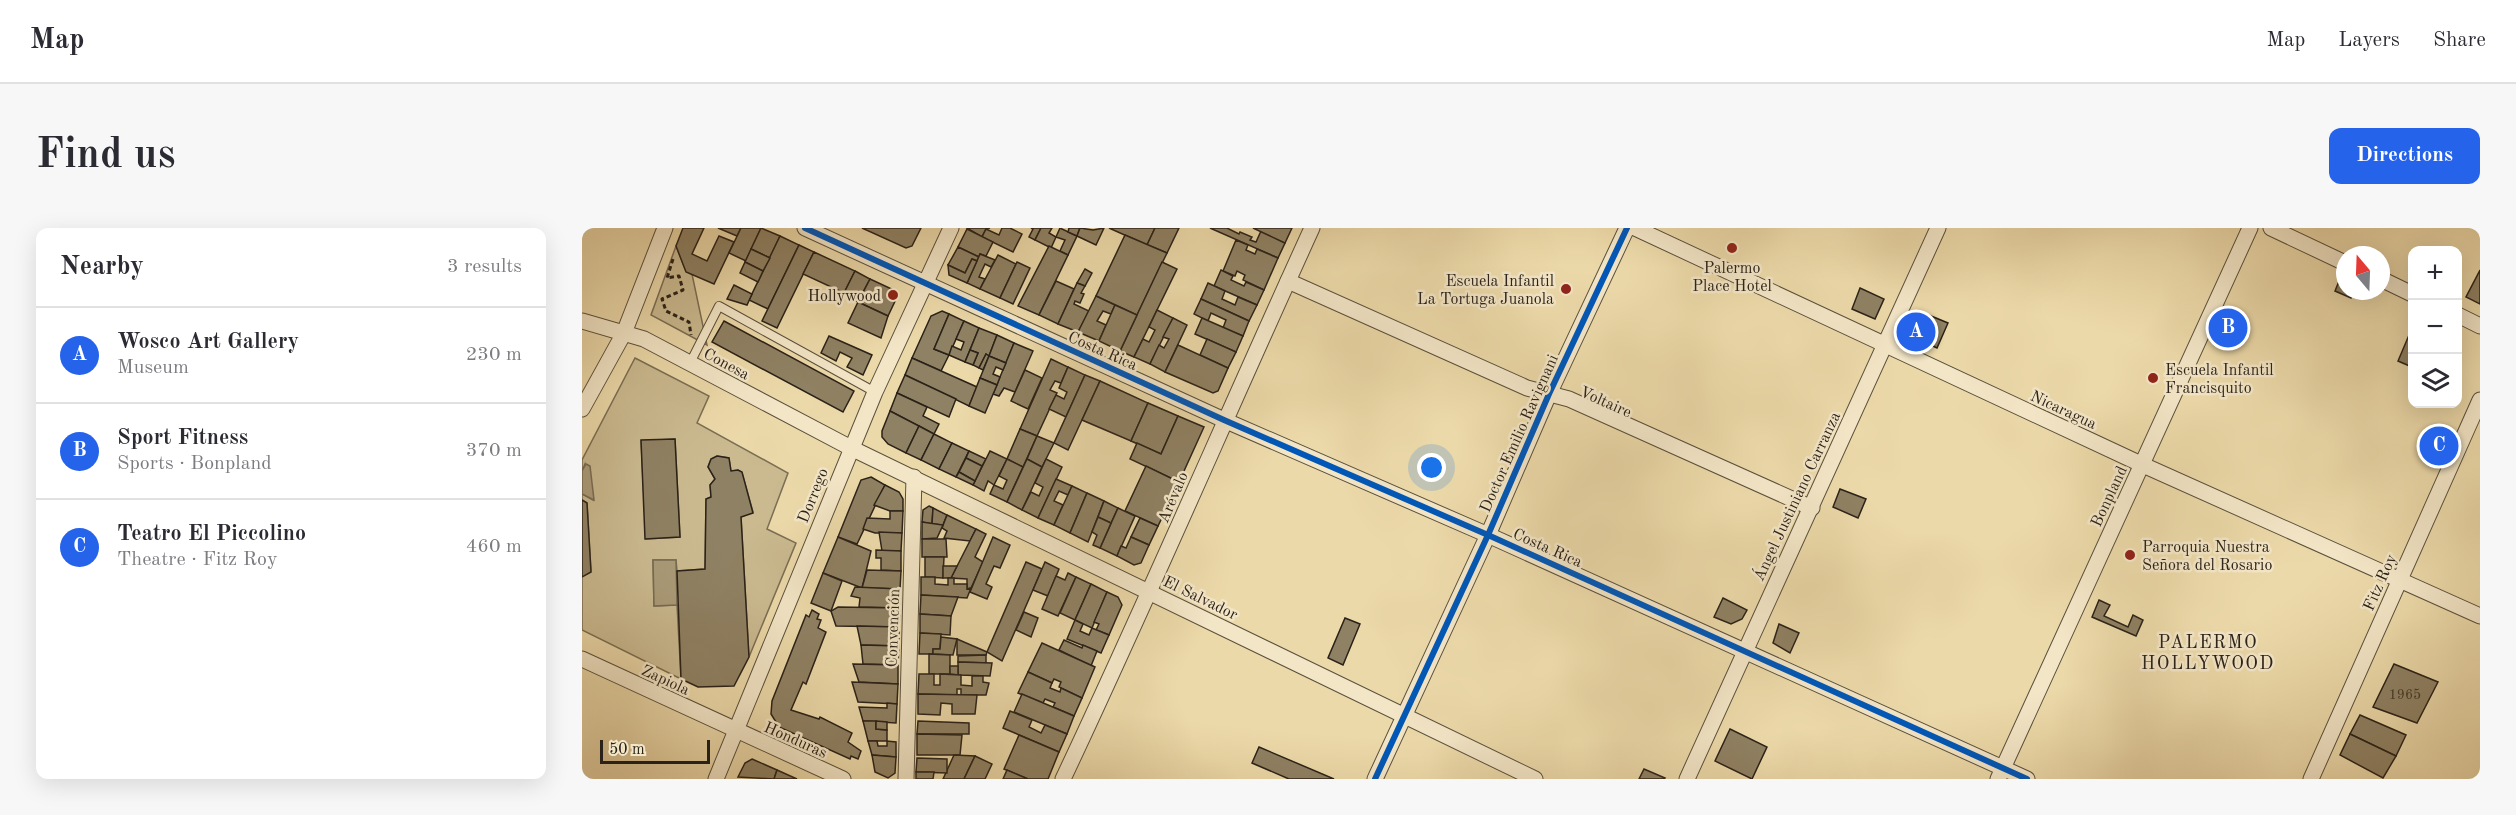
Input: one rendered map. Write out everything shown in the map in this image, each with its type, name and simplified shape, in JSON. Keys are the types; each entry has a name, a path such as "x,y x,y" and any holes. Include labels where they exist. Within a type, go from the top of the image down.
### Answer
{"street":[{"path":"582,409 624,333 665,228"},
{"name":"Costa Rica","path":"805,228 1224,420 1488,535 1745,651 2000,773 2027,779"},
{"name":"Dorrego","path":"716,779 874,392 951,228"},
{"name":"Arévalo","path":"1063,779 1150,592 1224,420 1312,228"},
{"name":"Doctor Emilio Ravignani","path":"1375,779 1488,535 1549,394 1627,228"},
{"name":"Nicaragua","path":"1635,228 2143,465 2480,616"},
{"name":"Ángel Justiniano Carranza","path":"1687,779 1938,228"},
{"name":"Bonpland","path":"2000,773 2250,228"},
{"path":"2271,228 2336,258"},
{"name":"Voltaire","path":"1288,281 1527,388 1569,399 1812,508"},
{"path":"2390,283 2408,292"},
{"path":"2462,317 2480,326"},
{"name":"Conesa","path":"582,321 644,339 851,448"},
{"name":"Fitz Roy","path":"2311,779 2480,400"},
{"name":"El Salvador","path":"851,448 1535,779"},
{"name":"Convención","path":"906,779 914,477"},
{"name":"Zapiola","path":"582,659 736,731"},
{"name":"Honduras","path":"736,731 843,779"}],"lane":[{"path":"686,361 719,306 874,392"}],"path":[{"path":"673,259 667,278 679,276 683,290 662,298 666,311 689,322 692,337 686,361"}],"shaded area":[{"path":"676,246 686,271 692,274 707,345 651,315"},
{"path":"635,358 709,396 697,423 788,473 767,529 796,543 749,657 741,517 753,512 742,473 738,470 731,471 729,458 717,456 711,459 708,467 715,479 710,485 711,497 706,499 705,569 677,571 676,560 653,560 654,606 677,605 681,679 582,630 582,577 591,571 587,503 582,500 582,494 593,500 585,464 582,471 582,460","holes":["675,439 680,537 646,539 641,441"]},
{"path":"586,464 590,466 594,500 582,494 582,471"},
{"path":"653,560 676,560 677,605 654,606"}],"building":[{"path":"683,228 704,228 692,254 707,261 719,236 734,242 714,284 686,272 676,246"},
{"path":"718,228 741,228 737,236"},
{"path":"741,228 761,228 746,261 729,253"},
{"path":"761,228 780,236 770,258 751,249"},
{"path":"862,228 921,228 912,246 906,248"},
{"path":"967,228 990,228 986,229 982,237"},
{"path":"1002,228 1010,228 1022,234 1013,252 982,237 986,229 999,235"},
{"path":"1031,228 1041,228 1035,240 1029,237 1033,229"},
{"path":"1041,228 1052,228 1049,233 1056,237 1051,248 1035,240"},
{"path":"1060,228 1077,236 1068,255 1060,251 1065,240 1056,237"},
{"path":"1069,228 1080,228 1077,236 1068,232"},
{"path":"1080,228 1093,230 1104,228 1096,245 1077,236"},
{"path":"1109,228 1155,228 1147,245"},
{"path":"1155,228 1179,228 1167,253 1147,245"},
{"path":"1210,228 1227,228 1252,237 1250,240 1256,242 1261,231 1285,243 1278,258"},
{"path":"1253,228 1292,228 1285,243"},
{"path":"967,229 993,242 986,256 980,254 979,257 958,247"},
{"path":"1125,235 1167,253 1137,315 1096,296"},
{"path":"780,236 799,245 768,309 749,300"},
{"path":"1236,240 1248,245 1246,250 1255,254 1257,249 1278,258 1264,290 1243,280 1245,275 1237,271 1235,276 1223,271"},
{"path":"799,245 814,252 777,328 762,321"},
{"path":"1049,246 1068,255 1039,315 1018,306"},
{"path":"958,247 979,257 977,261 972,259 965,273 948,265"},
{"path":"751,249 770,258 763,271 745,262"},
{"path":"814,252 855,271 844,293 803,274"},
{"path":"980,254 995,260 991,267 985,264 979,277 985,279 980,289 967,283"},
{"path":"998,255 1016,264 1000,298 980,289"},
{"path":"972,259 977,261 967,283 949,275 948,265 965,273"},
{"path":"745,262 763,271 758,282 740,273"},
{"path":"1017,262 1030,268 1013,304 1000,298"},
{"path":"1162,262 1177,269 1134,357 1120,351"},
{"path":"1085,269 1092,273 1085,286 1077,283"},
{"path":"1221,270 1233,276 1231,280 1244,286 1246,282 1264,290 1257,305 1214,286"},
{"path":"2480,270 2480,304 2466,297"},
{"path":"855,271 870,279 858,302 843,295"},
{"path":"870,279 896,291 898,295 888,316 858,302"},
{"path":"1056,281 1074,289 1058,324 1039,315"},
{"path":"1077,283 1085,286 1081,293 1084,294 1080,303 1075,301 1074,304 1089,311 1078,332 1058,324"},
{"path":"1208,283 1225,291 1222,299 1235,305 1238,297 1257,305 1249,321 1201,299"},
{"path":"734,285 752,294 747,305 727,299"},
{"path":"1860,288 1884,299 1875,319 1852,309"},
{"path":"1096,296 1115,305 1111,314 1103,311 1097,321 1106,325 1099,341 1078,332"},
{"path":"1201,299 1249,321 1243,336 1223,328 1226,320 1211,313 1208,321 1194,314"},
{"path":"858,302 888,316 881,338 848,323"},
{"path":"1115,305 1137,315 1120,351 1099,341"},
{"path":"1157,310 1173,318 1150,364 1134,357 1143,339 1149,342 1155,330 1149,327"},
{"path":"942,311 949,314 934,349 949,355 941,371 912,358 931,316"},
{"path":"1919,311 1948,323 1937,348 1913,337 1911,329"},
{"path":"949,314 964,321 949,355 934,349"},
{"path":"1173,318 1187,325 1165,372 1150,364 1159,345 1164,348 1169,339 1163,337"},
{"path":"1202,318 1243,336 1236,352 1195,334"},
{"path":"724,321 854,391 843,412 712,342"},
{"path":"964,321 979,328 965,362 949,355 952,346 961,350 964,342 956,339"},
{"path":"979,328 997,335 989,356 986,354 979,368 973,365 978,353 970,350"},
{"path":"997,335 1014,343 1006,363 989,356"},
{"path":"829,336 872,355 863,375 847,367 852,358 840,352 836,361 821,353"},
{"path":"2408,337 2408,365 2398,361"},
{"path":"1207,339 1236,352 1228,368 1200,355"},
{"path":"1014,343 1033,351 1015,392 1004,388 999,396 993,394"},
{"path":"1178,345 1228,368 1218,391 1213,393 1165,372"},
{"path":"970,350 978,353 973,365 965,362"},
{"path":"986,354 989,356 983,370 979,368"},
{"path":"989,356 1006,363 1003,370 996,367 993,374 1000,377 997,385 980,378"},
{"path":"912,358 977,387 969,406 905,375"},
{"path":"1051,359 1068,367 1061,383 1055,381 1050,390 1057,393 1037,436 1020,429"},
{"path":"1068,367 1085,375 1066,417 1049,409 1056,395 1064,399 1067,392 1059,388"},
{"path":"1025,370 1042,378 1028,409 1011,401"},
{"path":"905,375 956,399 949,417 897,393"},
{"path":"1085,375 1100,381 1068,450 1054,443"},
{"path":"980,378 997,385 985,413 969,406"},
{"path":"1100,381 1148,403 1131,441 1082,420"},
{"path":"897,393 927,407 923,416 939,424 934,434 890,411"},
{"path":"1148,403 1178,416 1161,454 1131,441"},
{"path":"890,411 919,426 906,453 888,444 882,437"},
{"path":"1178,416 1204,427 1179,482 1130,459 1137,443 1161,454"},
{"path":"919,426 934,434 921,460 906,453"},
{"path":"1020,429 1037,436 1023,467 1007,459"},
{"path":"934,434 952,443 939,469 921,460"},
{"path":"1037,436 1054,443 1042,467 1027,459"},
{"path":"675,439 680,537 645,539 641,440"},
{"path":"952,443 969,451 956,477 939,469"},
{"path":"969,451 986,459 982,466 966,458"},
{"path":"990,451 1007,459 994,485 988,481 984,491 973,485"},
{"path":"717,456 729,458 731,471 742,472 753,513 741,517 749,657 734,686 698,687 681,679 677,571 705,569 706,499 711,497 710,485 715,479 708,467 711,459"},
{"path":"966,458 982,466 975,481 959,472"},
{"path":"1007,459 1023,467 1007,502 990,494 994,485 1003,489 1007,480 999,476"},
{"path":"1027,459 1042,467 1022,510 1007,502"},
{"path":"1046,459 1062,467 1038,518 1022,510 1031,492 1039,496 1043,487 1035,483"},
{"path":"1146,466 1179,482 1158,526 1125,511"},
{"path":"959,472 975,481 973,485 956,477"},
{"path":"871,477 885,485 857,544 838,537 861,480"},
{"path":"1056,479 1072,486 1068,495 1059,491 1054,501 1063,505 1054,525 1038,518"},
{"path":"885,485 899,492 903,499 903,511 890,511 874,505"},
{"path":"1072,486 1087,493 1070,533 1054,525"},
{"path":"1840,489 1866,499 1858,518 1833,507"},
{"path":"1087,493 1104,501 1088,542 1070,533"},
{"path":"582,500 587,503 591,572 582,577"},
{"path":"1104,501 1118,508 1111,523 1098,517"},
{"path":"929,506 933,508 932,524 922,522 923,510"},
{"path":"933,508 947,515 943,525 932,524"},
{"path":"1118,508 1135,516 1117,556 1100,548"},
{"path":"890,511 903,511 902,533 875,533 863,529 867,518 890,519"},
{"path":"947,515 976,529 970,541 944,538 947,531 942,528"},
{"path":"1098,517 1111,523 1100,548 1093,545 1097,535 1092,532"},
{"path":"1140,518 1158,526 1149,545 1131,537"},
{"path":"922,522 943,525 937,538 922,539"},
{"path":"976,529 986,534 975,557 983,562 971,588 967,589 967,579 951,578"},
{"path":"879,532 902,533 901,551 882,551"},
{"path":"838,537 871,551 862,588 823,573"},
{"path":"993,537 1010,545 1000,568 994,566 986,584 992,587 987,599 970,592"},
{"path":"1131,537 1149,545 1141,563 1134,565 1117,556 1121,546 1126,548"},
{"path":"922,539 946,539 947,557 922,557"},
{"path":"876,550 901,551 901,571 881,570 881,558 876,558"},
{"path":"925,557 944,557 943,578 925,577"},
{"path":"1026,562 1042,569 1002,661 987,652"},
{"path":"1045,562 1059,569 1048,596 1033,590"},
{"path":"943,566 957,566 951,578 943,578"},
{"path":"867,570 901,571 900,589 862,588"},
{"path":"823,573 842,581 831,611 811,603"},
{"path":"1068,573 1076,577 1058,616 1042,609 1056,576 1065,580"},
{"path":"921,577 935,577 935,584 948,585 948,578 954,578 954,584 967,584 967,589 971,588 967,598 921,595"},
{"path":"1076,577 1091,584 1075,620 1060,613"},
{"path":"1091,584 1107,592 1092,628 1075,620"},
{"path":"855,587 900,589 900,608 859,607 860,598 851,596"},
{"path":"1107,592 1118,597 1122,605 1109,635 1096,630 1099,624 1094,622"},
{"path":"921,595 958,597 951,616 920,614"},
{"path":"1723,598 1747,610 1742,619 1731,624 1714,617"},
{"path":"2099,600 2110,605 2104,616 2128,627 2133,615 2143,620 2136,636 2092,617"},
{"path":"838,607 900,608 899,627 836,626 831,611"},
{"path":"812,610 819,614 817,619 821,620 818,628 826,632 806,684 803,682 791,710 819,719 820,717 852,733 848,742 861,751 858,759 851,756 850,759 779,727 771,714 772,701 806,615 809,617"},
{"path":"1024,612 1038,618 1031,637 1016,630"},
{"path":"920,614 951,616 950,635 920,633"},
{"path":"1345,618 1360,624 1343,665 1328,658"},
{"path":"1075,620 1083,624 1080,631 1089,635 1092,628 1109,635 1101,653 1067,639"},
{"path":"1779,624 1799,633 1790,653 1773,643"},
{"path":"857,626 899,627 899,646 861,645"},
{"path":"920,633 941,634 940,649 933,649 933,654 919,654"},
{"path":"941,637 957,639 953,655 933,654 933,649 940,649"},
{"path":"957,639 987,652 986,655 957,655"},
{"path":"1064,640 1082,648 1083,645 1097,651 1091,666 1059,650"},
{"path":"1042,643 1095,667 1082,698 1059,687 1061,682 1054,679 1052,683 1028,672"},
{"path":"861,645 899,646 898,665 863,664"},
{"path":"929,654 950,655 950,674 929,674"},
{"path":"986,655 986,663 958,662 958,656"},
{"path":"958,662 992,663 990,676 958,675"},
{"path":"853,664 898,665 898,684 859,682"},
{"path":"2394,664 2438,682 2417,723 2373,707"},
{"path":"950,666 958,666 958,675 950,674"},
{"path":"1028,672 1052,683 1050,688 1060,692 1061,688 1082,698 1074,716 1053,707 1055,703 1045,699 1043,703 1018,693"},
{"path":"919,674 934,674 934,685 940,685 940,674 961,675 961,685 972,686 972,676 983,676 983,682 989,683 986,695 961,695 961,689 957,689 957,695 918,694"},
{"path":"852,682 898,684 897,704 858,702"},
{"path":"918,694 977,695 975,714 952,714 952,704 941,703 940,715 918,714"},
{"path":"1022,694 1074,716 1067,734 1014,712"},
{"path":"887,703 897,704 896,723 863,721 859,707 887,708"},
{"path":"1010,711 1032,720 1029,727 1041,733 1045,725 1067,734 1059,752 1003,728"},
{"path":"2360,715 2406,735 2396,756 2350,734"},
{"path":"863,721 876,721 876,729 887,730 887,741 868,741"},
{"path":"876,721 887,722 887,730 876,729"},
{"path":"918,721 969,723 969,734 917,734"},
{"path":"1730,729 1767,747 1752,779 1715,761"},
{"path":"917,734 962,735 960,755 917,755"},
{"path":"2350,734 2396,756 2383,778 2340,755"},
{"path":"1019,735 1059,752 1048,779 1028,779 1004,769"},
{"path":"868,741 877,741 878,746 887,746 887,741 896,742 896,757 872,755"},
{"path":"1259,747 1334,779 1289,779 1252,763"},
{"path":"872,755 896,757 895,773 888,778 875,772"},
{"path":"954,755 975,756 964,779 943,779"},
{"path":"975,756 992,764 985,779 964,779"},
{"path":"917,758 947,759 947,773 916,772"},
{"path":"752,759 777,770 774,779 738,777 745,763"},
{"path":"1644,769 1665,778 1639,779"},
{"path":"777,770 797,779 774,779"},
{"path":"1007,770 1028,779 1003,779"},
{"path":"916,772 934,772 933,779 916,779"}],"cycle path":[{"path":"805,228 1224,420 1488,535 2027,779"},
{"path":"1375,779 1488,535 1549,394 1627,228"}],"place":[{"name":"Palermo Place Hotel","path":"1732,248"},
{"name":"Escuela Infantil La Tortuga Juanola","path":"1566,289"},
{"name":"Hollywood","path":"893,295"},
{"name":"Sport Fitness","path":"2228,328"},
{"name":"Wosco Art Gallery","path":"1916,332"},
{"name":"Escuela Infantil Francisquito","path":"2153,378"},
{"name":"Teatro El Piccolino","path":"2439,446"},
{"name":"Parroquia Nuestra Señora del Rosario","path":"2130,555"}],"district":[{"name":"PALERMO HOLLYWOOD","path":"2208,652"}]}
